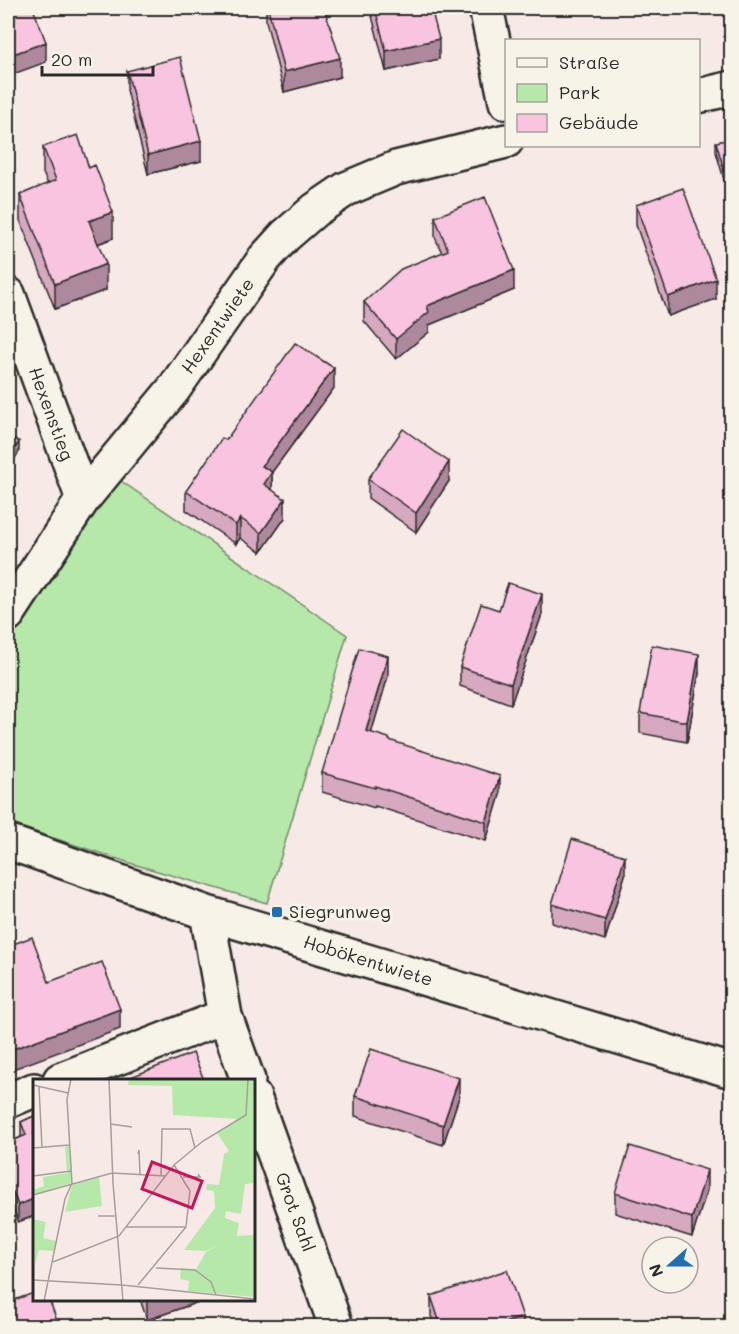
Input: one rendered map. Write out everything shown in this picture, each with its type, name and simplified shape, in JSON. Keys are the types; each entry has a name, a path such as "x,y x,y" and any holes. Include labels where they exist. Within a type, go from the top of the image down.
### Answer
{"street":[{"path":"486,8 505,93"},
{"path":"700,96 732,88"},
{"name":"Hexentwiete","path":"8,614 82,499 173,390 265,258 285,236 315,210 346,189 396,168 505,141"},
{"name":"Hexenstieg","path":"8,294 82,499"},
{"name":"Hobökentwiete","path":"8,842 207,913 732,1071"},
{"path":"207,913 225,1016 248,1079"},
{"path":"63,1079 225,1016"},
{"path":"8,1101 33,1090"},
{"name":"Grot Sahl","path":"255,1100 336,1326"}],"green space":[{"path":"118,479 347,635 267,903 133,864 8,823 8,644 33,603"}],"building":[{"path":"8,8 33,8 46,42 8,56"},
{"path":"268,8 324,8 340,58 284,72"},
{"path":"375,8 431,8 439,39 386,51"},
{"path":"180,57 201,141 148,155 127,71"},
{"path":"78,135 89,168 95,165 113,212 89,221 106,264 55,284 20,195 56,180 43,147"},
{"path":"732,139 732,171 725,173 716,142"},
{"path":"683,188 716,279 668,297 636,205"},
{"path":"485,197 514,270 427,306 429,312 396,339 364,302 401,269 448,250 435,217"},
{"path":"295,343 334,368 262,466 272,472 264,484 285,499 261,533 240,518 236,525 186,491 222,438 226,440"},
{"path":"403,429 449,462 416,513 368,479"},
{"path":"8,434 19,442 8,458"},
{"path":"508,583 542,594 511,684 460,667 481,604 499,610"},
{"path":"652,645 699,654 687,722 640,713"},
{"path":"359,648 388,656 366,731 500,776 486,822 375,786 375,788 322,773"},
{"path":"572,839 625,856 605,920 552,904"},
{"path":"32,937 49,982 102,962 120,1009 8,1051 8,946"},
{"path":"371,1049 459,1078 443,1125 355,1096"},
{"path":"193,1053 204,1079 126,1079"},
{"path":"33,1116 33,1199 18,1205 13,1192 8,1194 8,1143 26,1135 21,1122"},
{"path":"630,1146 707,1170 692,1218 615,1193"},
{"path":"507,1270 523,1317 495,1326 441,1326 431,1296"},
{"path":"33,1293 33,1301 50,1301 59,1326 8,1326 8,1302"}],"place":[{"name":"Siegrunweg","path":"277,912"}]}
